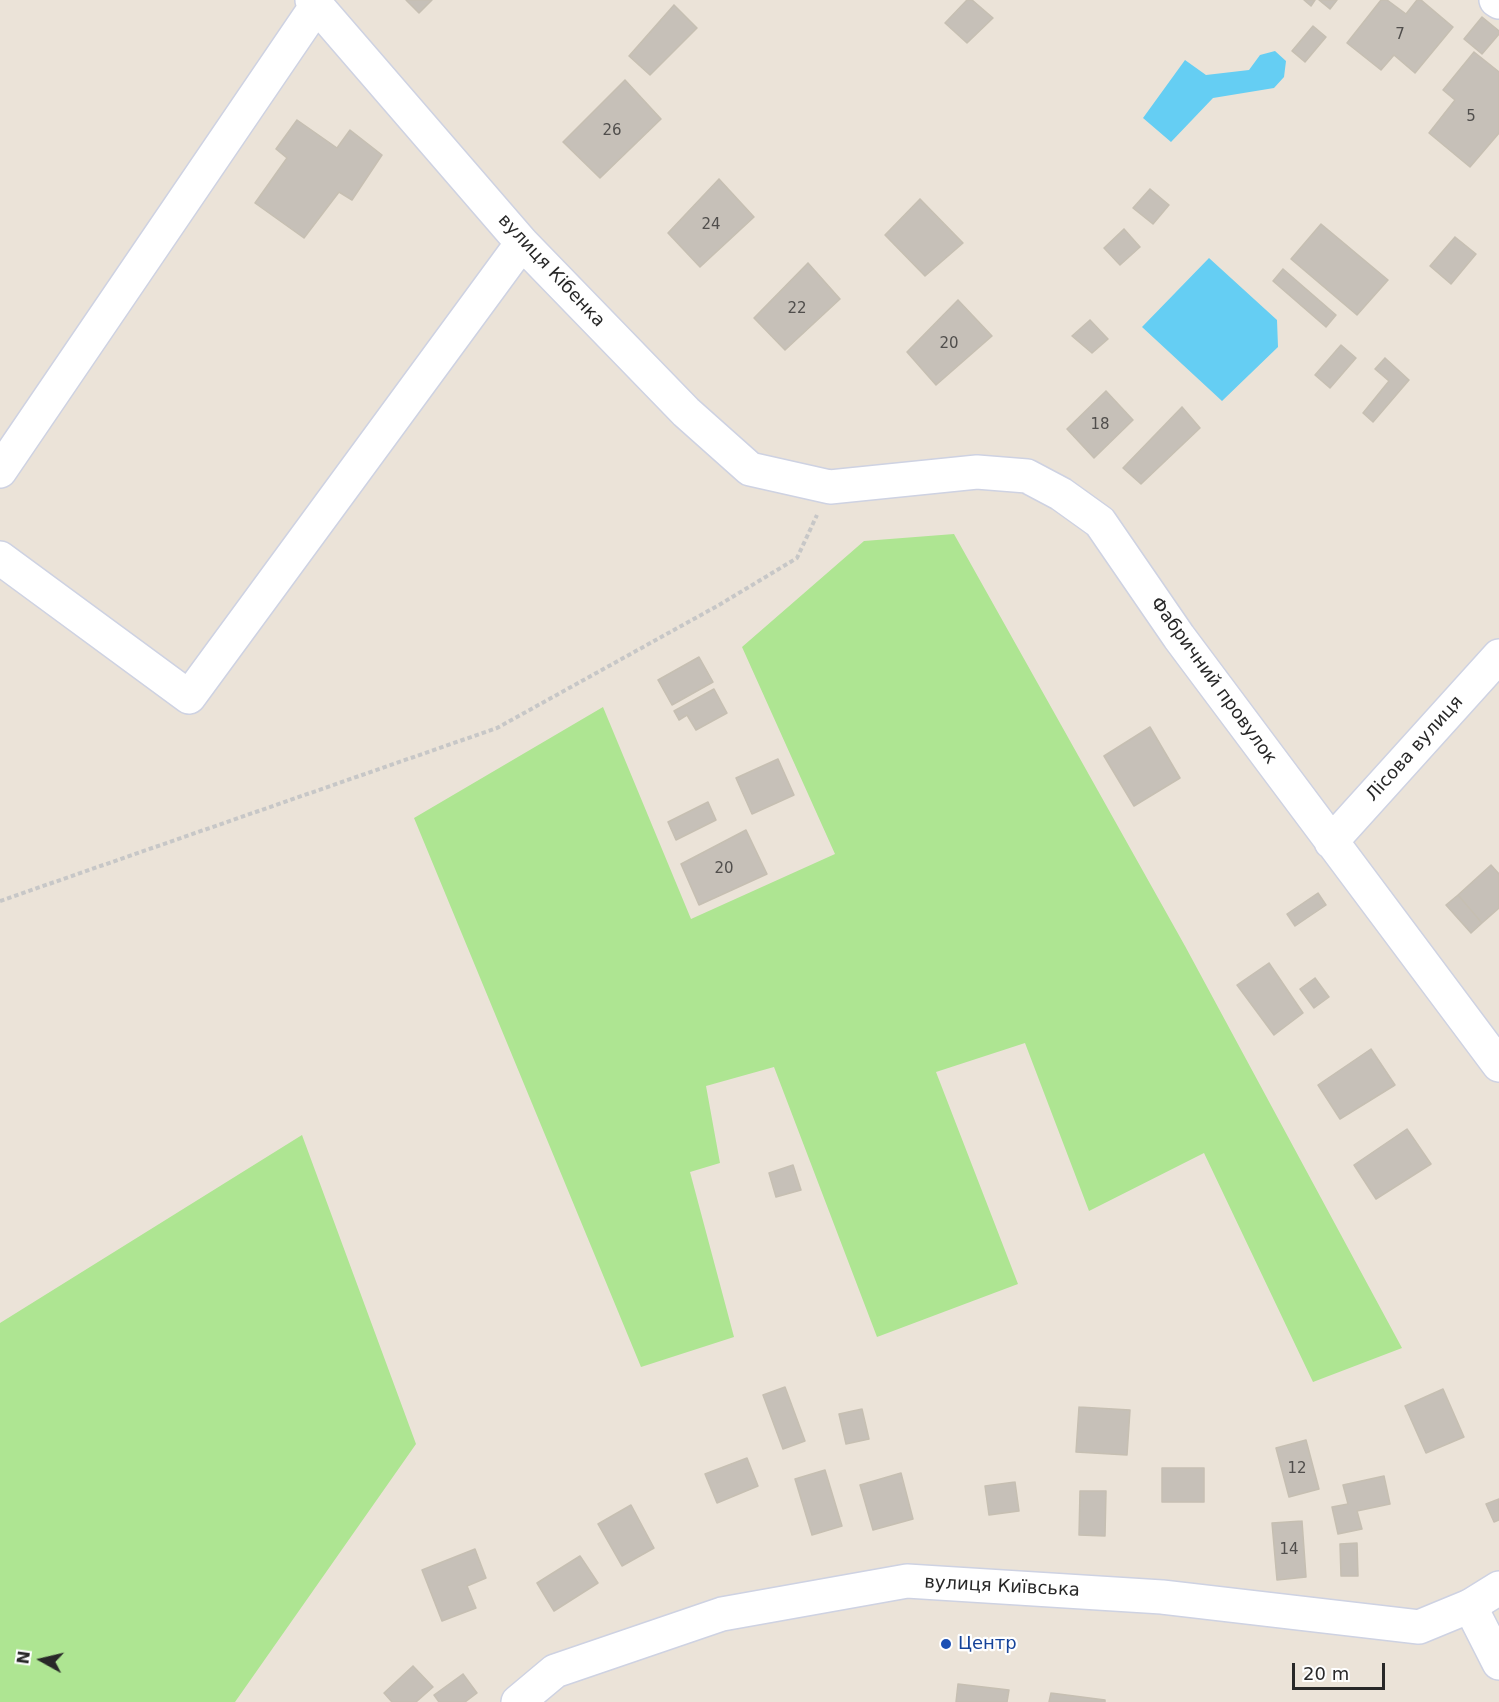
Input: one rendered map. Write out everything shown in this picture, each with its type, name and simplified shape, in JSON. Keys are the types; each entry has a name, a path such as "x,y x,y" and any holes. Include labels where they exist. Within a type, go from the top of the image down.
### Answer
{"street":[{"name":"вулиця Кібенка","path":"314,3 522,243 686,412 750,470 830,487"},
{"path":"0,471 314,3"},
{"path":"0,558 189,697 522,243"},
{"name":"Фабричний провулок","path":"830,487 977,472 1027,476 1061,494 1100,522 1179,637 1499,1065"},
{"name":"Лісова вулиця","path":"1331,842 1499,656"},
{"name":"вулиця Київська","path":"518,1702 555,1671 722,1614 907,1581 1162,1596 1419,1627 1470,1606 1499,1588"},
{"path":"1470,1606 1499,1663"}],"path":[{"path":"0,901 497,728 709,610 797,558 830,487"}],"green space":[{"path":"954,534 1185,946 1402,1348 1313,1382 1204,1153 1089,1211 1025,1043 936,1072 1018,1284 877,1337 774,1067 706,1086 720,1163 690,1172 734,1337 641,1367 414,818 603,707 691,919 835,854 742,647 864,541"},
{"path":"302,1135 416,1444 235,1702 0,1702 0,1323"}],"water":[{"path":"1275,51 1286,61 1284,77 1274,88 1213,98 1171,142 1143,118 1185,60 1206,75 1249,70 1260,55"},
{"path":"1209,258 1277,320 1278,347 1222,401 1142,327"}],"building":[{"path":"406,0 432,0 419,13"},
{"path":"967,0 972,0 993,18 967,43 945,23"},
{"path":"1304,0 1315,0 1311,6"},
{"path":"1319,0 1337,0 1330,9"},
{"path":"1381,0 1387,0 1406,14 1417,0 1421,0 1453,27 1415,73 1394,55 1381,70 1347,43"},
{"path":"674,5 697,28 650,75 629,56"},
{"path":"1482,17 1499,31 1499,34 1482,54 1464,39"},
{"path":"1313,26 1326,37 1305,62 1292,51"},
{"path":"1474,52 1499,72 1499,133 1470,167 1429,133 1455,100 1443,90"},
{"path":"625,80 661,119 600,178 563,142"},
{"path":"297,120 337,148 350,130 382,155 352,200 339,192 304,238 255,203 287,158 276,149"},
{"path":"719,179 754,217 700,267 668,233"},
{"path":"1150,189 1169,205 1153,224 1133,208"},
{"path":"920,199 963,243 925,276 885,235"},
{"path":"1321,224 1388,280 1357,315 1291,259"},
{"path":"1124,229 1140,247 1120,265 1104,248"},
{"path":"1455,237 1476,254 1451,284 1430,266"},
{"path":"808,263 840,299 785,350 754,318"},
{"path":"1283,269 1336,315 1326,327 1273,281"},
{"path":"958,300 992,336 936,385 907,352"},
{"path":"1090,320 1108,339 1092,353 1072,336"},
{"path":"1341,345 1356,358 1330,388 1315,375"},
{"path":"1385,358 1409,380 1373,422 1363,413 1389,381 1375,369"},
{"path":"1106,391 1133,420 1094,458 1067,429"},
{"path":"1182,407 1200,428 1141,484 1123,468"},
{"path":"699,657 713,682 672,705 658,680"},
{"path":"714,689 727,713 696,730 687,715 679,720 674,711"},
{"path":"1150,727 1180,778 1134,806 1104,756"},
{"path":"778,759 794,795 752,814 736,778"},
{"path":"708,802 716,820 676,840 668,822"},
{"path":"746,830 767,874 699,905 681,864"},
{"path":"1491,865 1499,874 1499,908 1482,923 1458,895"},
{"path":"1318,893 1326,905 1295,926 1287,914"},
{"path":"1458,895 1482,923 1471,933 1446,905"},
{"path":"1269,963 1303,1013 1274,1035 1237,985"},
{"path":"1315,978 1329,997 1314,1008 1300,989"},
{"path":"1371,1049 1395,1085 1340,1119 1318,1085"},
{"path":"1407,1129 1431,1164 1376,1199 1354,1165"},
{"path":"793,1165 801,1190 776,1197 769,1173"},
{"path":"785,1387 805,1441 783,1449 763,1395"},
{"path":"1443,1389 1464,1437 1426,1453 1405,1406"},
{"path":"1079,1407 1130,1410 1127,1455 1076,1452"},
{"path":"862,1409 869,1439 846,1444 839,1414"},
{"path":"1306,1440 1319,1489 1289,1497 1276,1448"},
{"path":"747,1458 758,1486 717,1503 705,1474"},
{"path":"1162,1468 1204,1468 1204,1502 1162,1502"},
{"path":"825,1470 842,1526 812,1535 795,1479"},
{"path":"901,1473 913,1519 873,1530 860,1485"},
{"path":"1384,1476 1390,1504 1357,1511 1362,1529 1338,1534 1332,1507 1348,1504 1343,1485"},
{"path":"1015,1482 1019,1511 989,1515 985,1486"},
{"path":"1080,1491 1106,1491 1105,1536 1079,1535"},
{"path":"1499,1499 1499,1520 1494,1522 1486,1504"},
{"path":"631,1505 654,1548 622,1566 598,1524"},
{"path":"1302,1521 1306,1577 1277,1580 1272,1523"},
{"path":"1357,1543 1358,1576 1341,1576 1340,1544"},
{"path":"475,1549 486,1578 467,1586 476,1608 442,1621 422,1570"},
{"path":"580,1556 598,1583 554,1611 537,1583"},
{"path":"413,1666 433,1687 416,1702 392,1702 384,1693"},
{"path":"463,1674 477,1693 465,1702 439,1702 434,1695"},
{"path":"958,1684 1009,1690 1007,1702 956,1702"},
{"path":"1051,1693 1105,1700 1105,1702 1049,1702"}],"place":[{"name":"Центр","path":"946,1644"}]}
